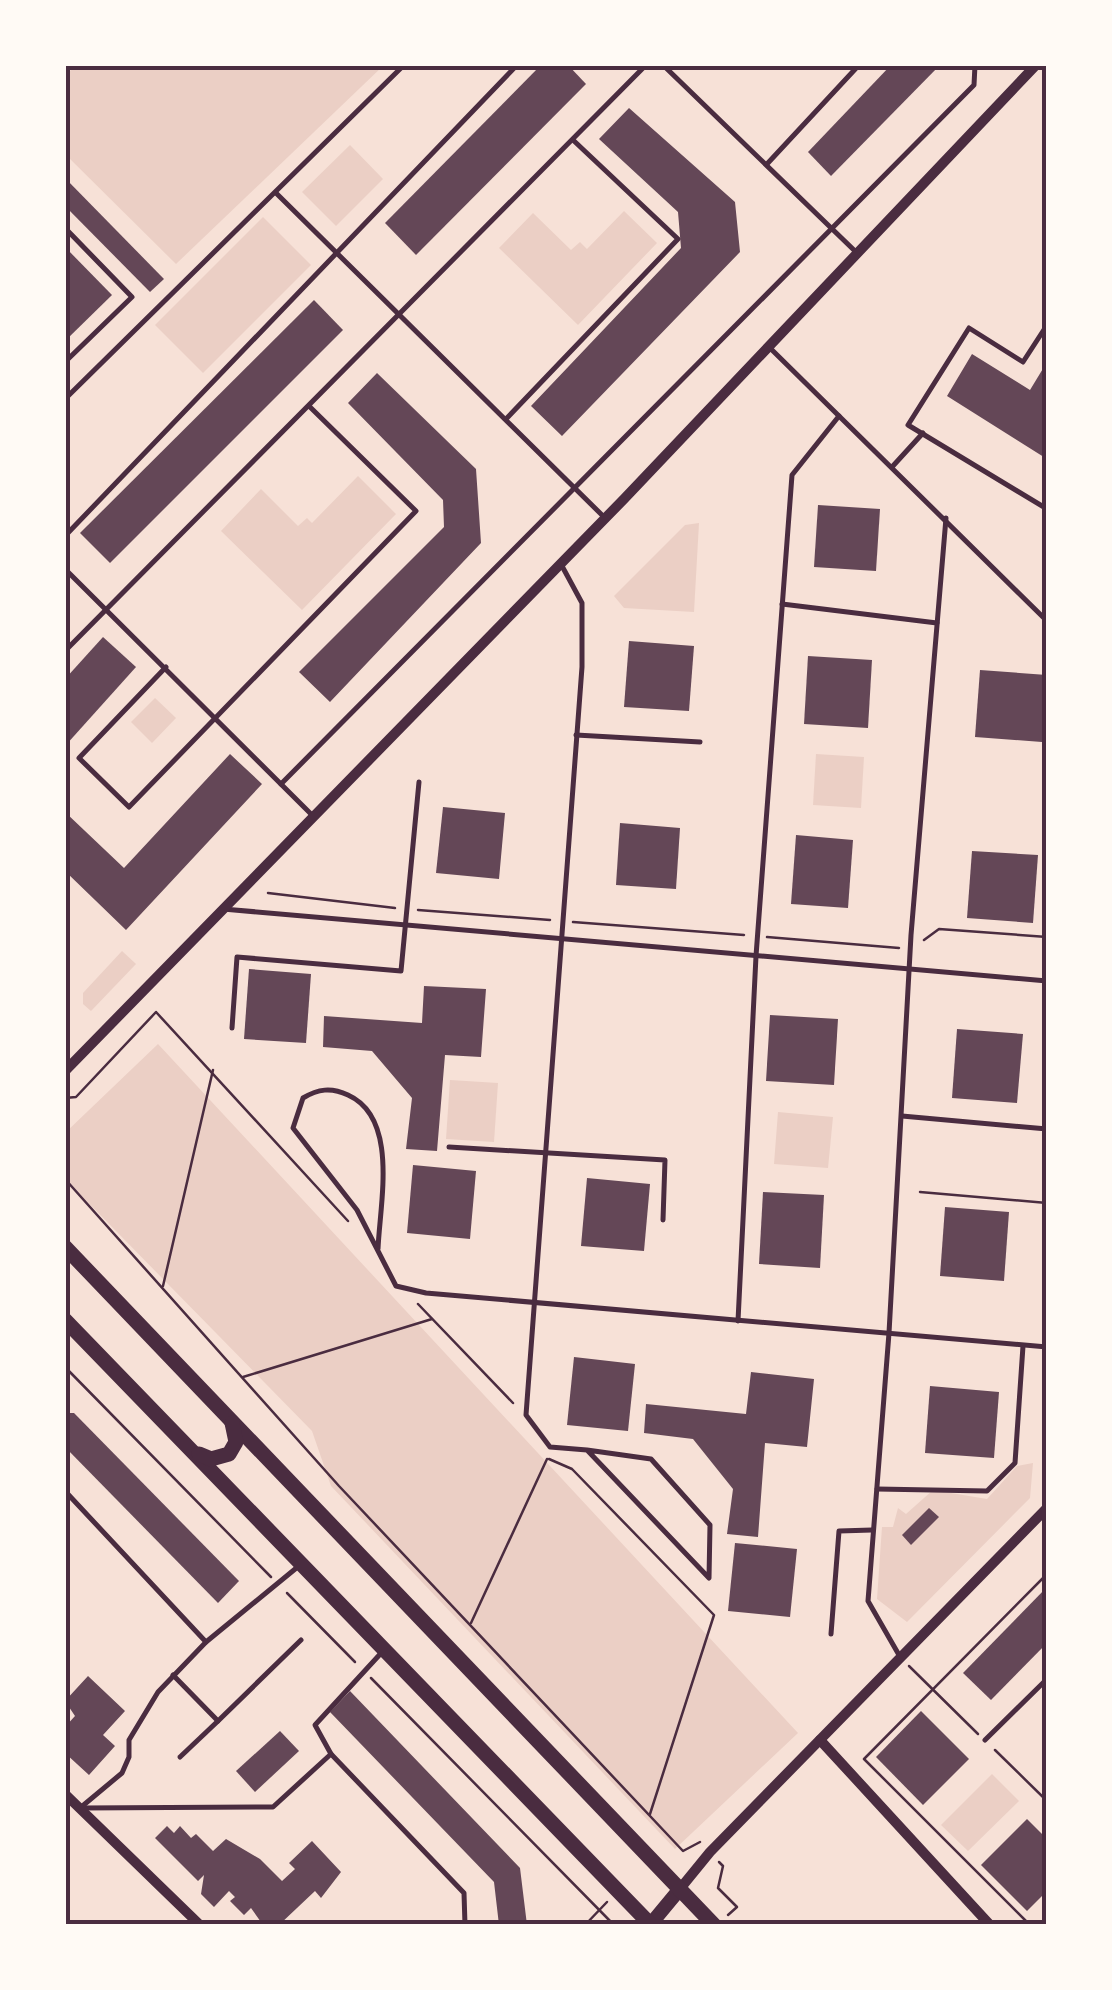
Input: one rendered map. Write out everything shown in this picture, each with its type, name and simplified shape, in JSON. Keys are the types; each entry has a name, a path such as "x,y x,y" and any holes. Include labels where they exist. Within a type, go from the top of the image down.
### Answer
{"main road":[{"path":"65,1247 679,1890 721,1920"},
{"path":"65,1320 199,1454 651,1925"},
{"path":"199,1454 211,1459 229,1454 236,1435 232,1422"}],"street":[{"path":"65,1071 605,518 1036,65"},
{"path":"651,1925 710,1852 1047,1508"},
{"path":"820,1740 990,1925"},
{"path":"65,1794 196,1924"}],"lane":[{"path":"65,399 404,65"},
{"path":"65,536 517,65"},
{"path":"65,651 646,65"},
{"path":"664,65 857,253"},
{"path":"768,164 860,65"},
{"path":"282,784 573,485 974,85 975,65"},
{"path":"506,418 678,240 573,139"},
{"path":"276,192 605,518"},
{"path":"65,228 132,297 65,362"},
{"path":"1047,324 1023,362 969,328 908,424 1047,509"},
{"path":"769,348 1047,621"},
{"path":"166,667 79,758 130,807 416,511 309,406"},
{"path":"738,1321 756,956 792,474 840,416"},
{"path":"892,467 923,433"},
{"path":"900,1658 868,1602 889,1333 910,950 946,518"},
{"path":"560,563 582,602 576,735 526,1415 550,1447 586,1450 651,1459 710,1525 709,1578 586,1450"},
{"path":"65,570 313,816"},
{"path":"782,604 937,623"},
{"path":"576,735 700,742"},
{"path":"232,1028 237,956 401,971 419,782"},
{"path":"223,909 1047,981"},
{"path":"378,1249 381,1137 363,1102 341,1091 318,1089 303,1098 294,1128 357,1210 396,1286 426,1294 1047,1347"},
{"path":"902,1116 1047,1130"},
{"path":"449,1147 665,1160 663,1220"},
{"path":"877,1489 987,1491 1015,1463 1023,1345"},
{"path":"65,1490 206,1642"},
{"path":"830,1634 839,1530 872,1530"},
{"path":"80,1808 122,1773 129,1756 128,1740 173,1675 206,1642 303,1564"},
{"path":"180,1757 302,1640"},
{"path":"385,1649 315,1724 331,1754 464,1893 465,1925"},
{"path":"173,1675 218,1721"},
{"path":"985,1740 1047,1678"},
{"path":"80,1808 273,1807 331,1754"}],"path":[{"path":"268,894 407,910 910,950 940,929 1047,937"},
{"path":"65,1098 76,1097 156,1012 213,1069 360,1234"},
{"path":"162,1288 213,1069"},
{"path":"65,1178 242,1377 682,1851 699,1842 723,1866 718,1888 737,1907 721,1920"},
{"path":"920,1192 1047,1203"},
{"path":"416,1302 514,1404 519,1416"},
{"path":"242,1377 433,1319"},
{"path":"65,1367 614,1925"},
{"path":"470,1624 548,1458 572,1469 714,1615 650,1814"},
{"path":"1030,1925 864,1759 1047,1574"},
{"path":"900,1658 1047,1801"},
{"path":"652,1861 674,1840"},
{"path":"585,1925 619,1891"}],"shaded area":[{"path":"76,65 384,65 176,264 65,154 65,76"},
{"path":"350,145 383,179 336,226 302,192"},
{"path":"624,211 657,243 578,325 499,248 533,213 571,250 580,242 587,249"},
{"path":"263,217 311,265 203,373 155,325"},
{"path":"358,476 396,514 302,610 221,531 261,489 298,526 307,518 312,523"},
{"path":"699,523 694,612 624,608 614,596 685,525"},
{"path":"155,698 176,718 152,743 131,722"},
{"path":"816,754 864,757 861,808 813,805"},
{"path":"122,951 136,964 91,1011 83,1004 83,993"},
{"path":"158,1044 798,1733 675,1849 331,1486 312,1431 65,1179 65,1133"},
{"path":"450,1080 498,1083 494,1142 446,1139"},
{"path":"778,1112 833,1117 828,1168 774,1164"},
{"path":"1033,1463 1030,1498 907,1622 877,1599 882,1527 893,1527 898,1508 906,1514 933,1490 987,1499 1017,1466"},
{"path":"992,1774 1019,1801 968,1851 941,1825"}],"building":[{"path":"541,65 568,65 586,84 416,255 385,223"},
{"path":"891,65 940,65 831,176 808,152"},
{"path":"629,108 735,202 740,252 562,436 531,406 681,248 678,212 599,139"},
{"path":"65,178 164,279 150,292 65,206"},
{"path":"65,247 112,295 65,341"},
{"path":"314,300 343,330 110,563 80,533"},
{"path":"972,354 1030,390 1047,362 1047,459 947,396"},
{"path":"377,373 476,469 481,543 330,702 299,672 444,527 443,500 348,403"},
{"path":"818,505 880,509 876,571 814,567"},
{"path":"103,637 136,667 65,746 65,679"},
{"path":"629,641 694,646 689,711 624,707"},
{"path":"808,656 872,660 868,728 804,724"},
{"path":"980,670 1047,675 1042,742 975,737"},
{"path":"230,754 262,784 126,930 65,871 65,812 124,868"},
{"path":"443,807 505,813 499,879 436,873"},
{"path":"620,823 680,828 676,889 616,885"},
{"path":"796,835 853,840 848,908 791,904"},
{"path":"972,851 1038,855 1033,923 967,918"},
{"path":"249,969 311,974 306,1043 244,1039"},
{"path":"424,986 486,989 481,1057 445,1055 437,1151 406,1149 412,1098 372,1051 323,1047 324,1016 422,1023"},
{"path":"770,1015 838,1019 834,1085 766,1081"},
{"path":"957,1029 1023,1034 1017,1103 952,1098"},
{"path":"413,1165 476,1171 470,1239 407,1233"},
{"path":"587,1178 650,1184 644,1251 581,1246"},
{"path":"763,1192 824,1195 820,1268 759,1264"},
{"path":"945,1207 1009,1212 1004,1281 940,1276"},
{"path":"574,1357 635,1364 628,1431 567,1425"},
{"path":"751,1372 814,1379 807,1447 765,1443 758,1537 727,1534 733,1489 693,1439 644,1433 646,1404 746,1414"},
{"path":"930,1386 999,1392 994,1458 925,1453"},
{"path":"65,1413 74,1413 239,1581 218,1603 65,1447"},
{"path":"929,1508 939,1517 911,1545 902,1535"},
{"path":"735,1543 797,1549 790,1617 728,1611"},
{"path":"1047,1587 1047,1643 991,1700 963,1673"},
{"path":"88,1676 125,1711 103,1735 115,1746 89,1775 65,1753 65,1727 75,1716 65,1701"},
{"path":"350,1691 520,1868 527,1925 499,1925 494,1882 330,1712"},
{"path":"921,1711 969,1759 923,1805 876,1757"},
{"path":"280,1731 299,1751 255,1792 236,1771"},
{"path":"1027,1819 1047,1839 1047,1891 1027,1911 981,1865"},
{"path":"167,1826 174,1833 180,1826 191,1838 196,1834 213,1851 226,1839 260,1859 282,1881 295,1869 289,1863 312,1841 341,1872 321,1898 315,1891 279,1925 263,1925 251,1908 244,1915 230,1901 235,1897 229,1891 214,1907 201,1894 204,1875 198,1881 155,1838"}]}
